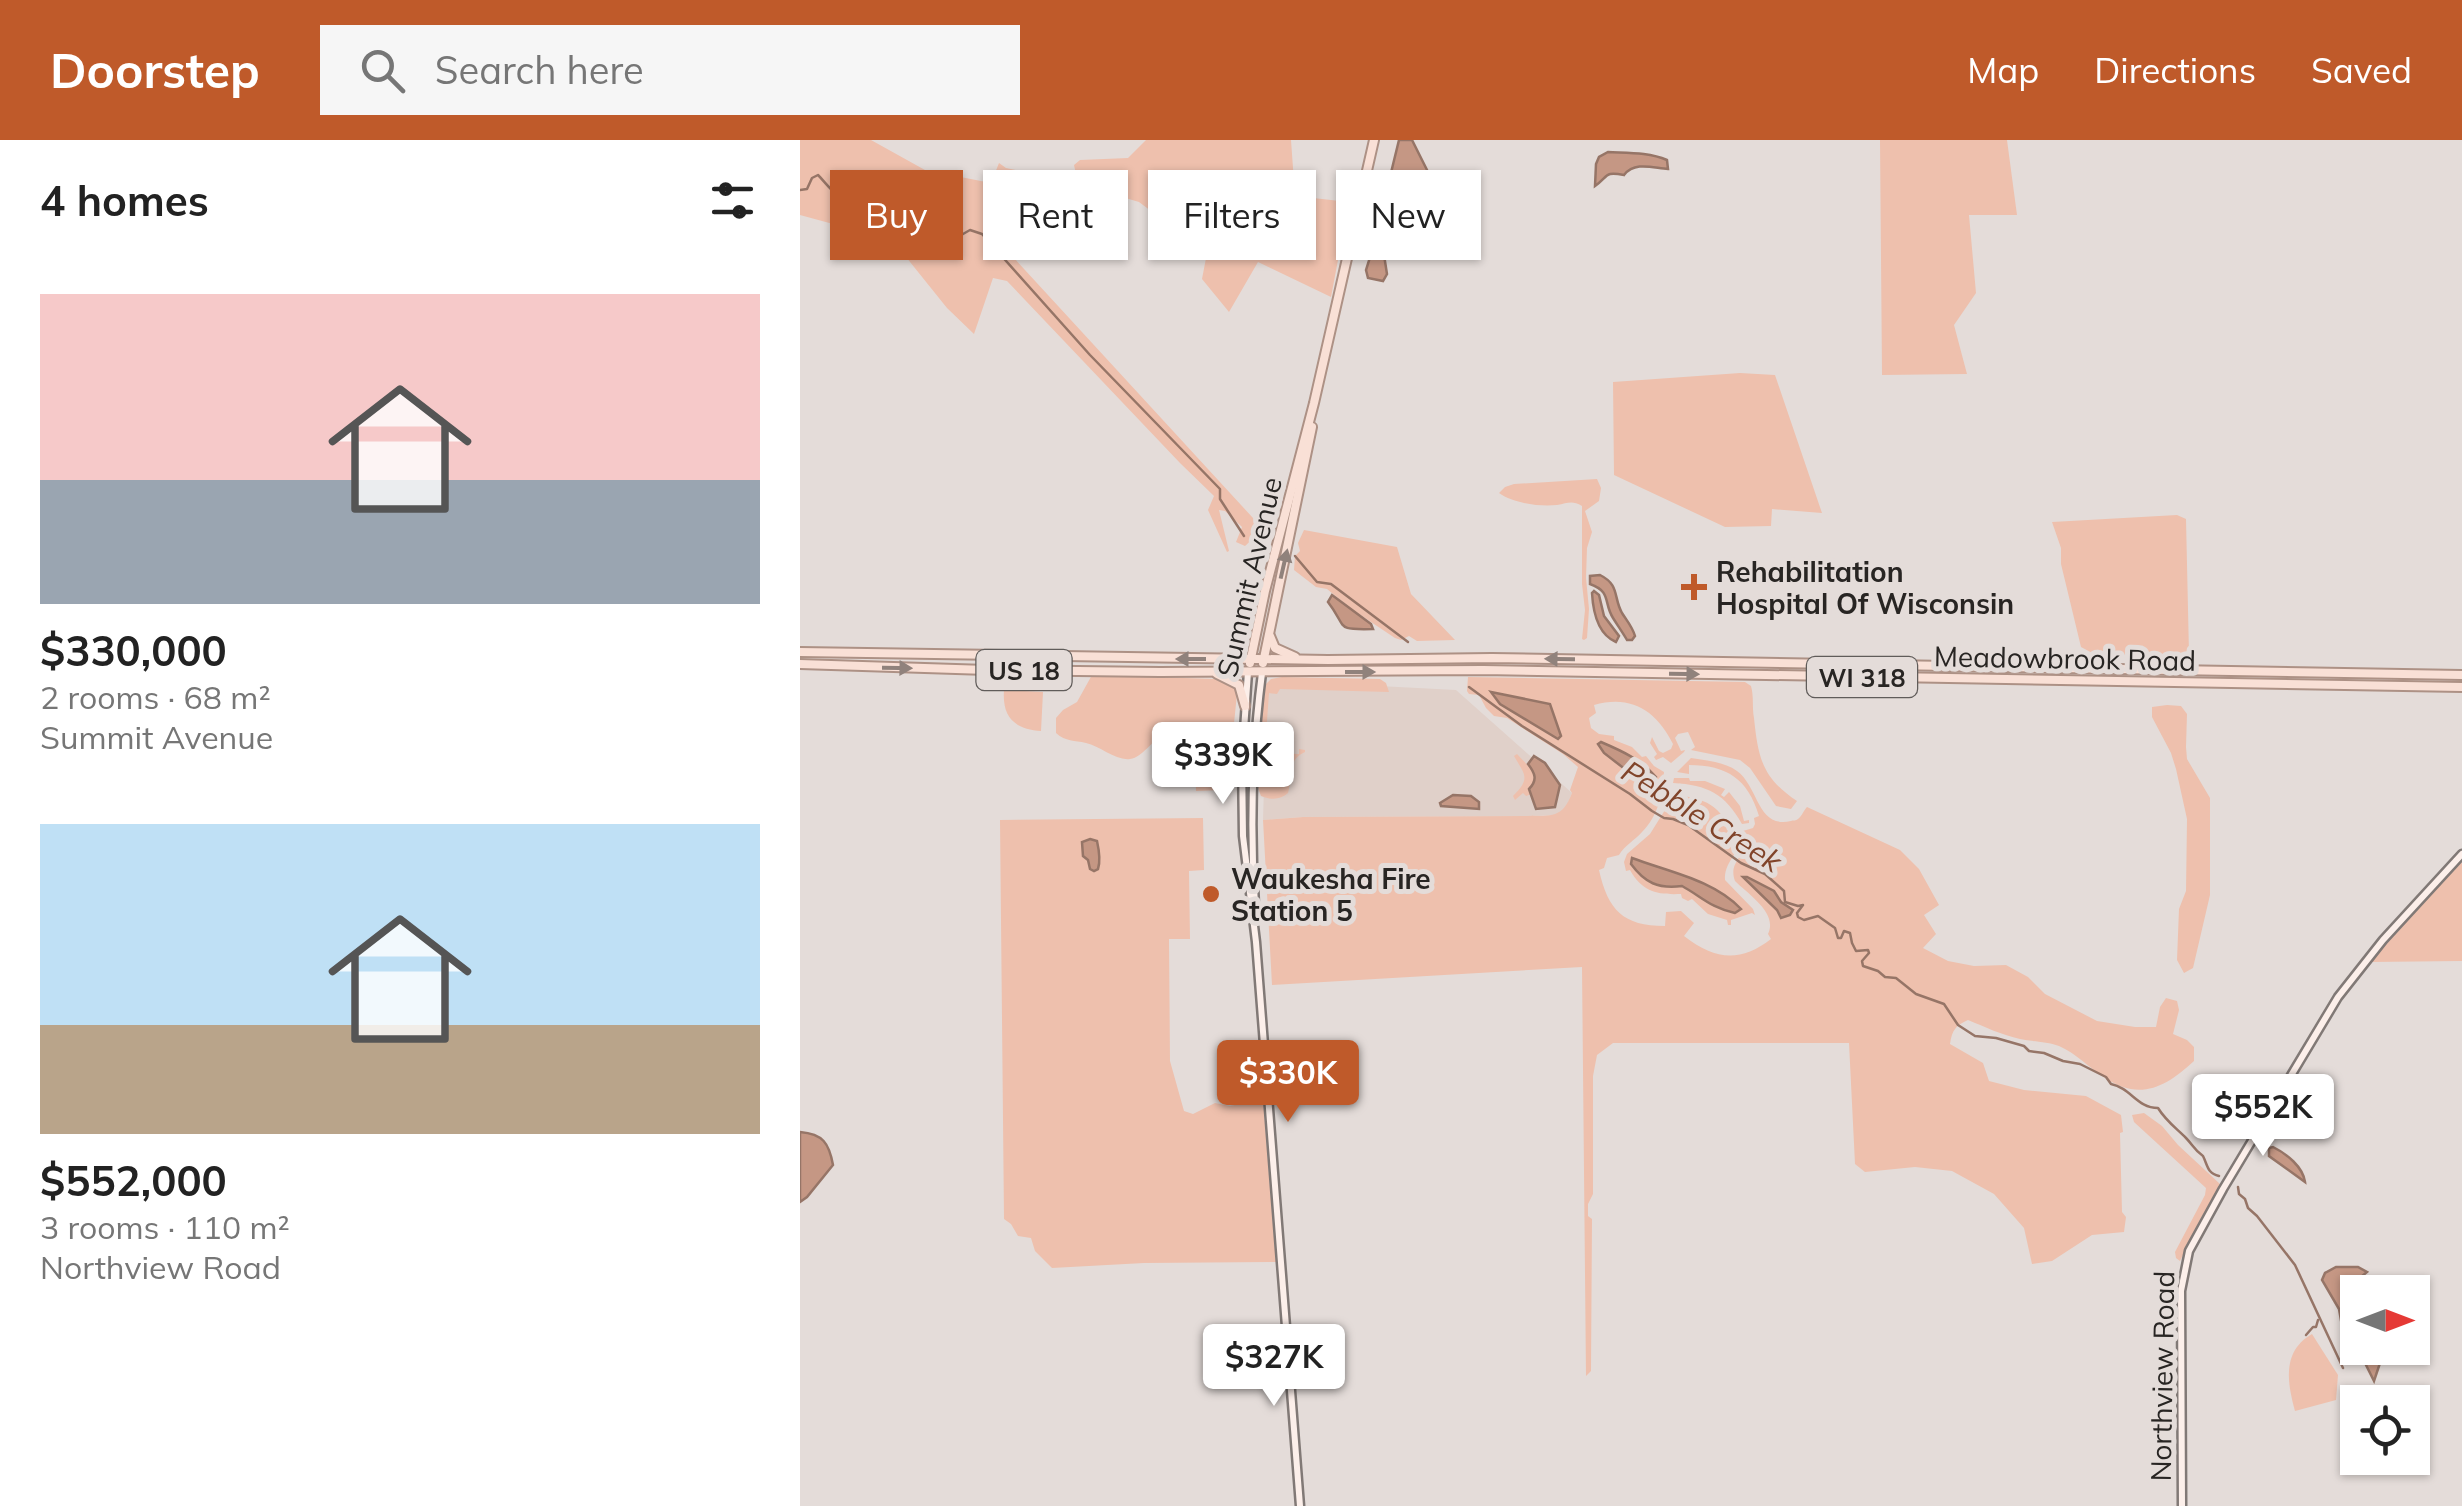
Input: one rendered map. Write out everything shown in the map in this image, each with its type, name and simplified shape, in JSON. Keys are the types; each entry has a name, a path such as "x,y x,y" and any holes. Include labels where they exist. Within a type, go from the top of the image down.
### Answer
{"main road":[{"name":"Summit Avenue","path":"1300,1506 1256,942 1241,802 1245,706 1250,659 1265,591 1314,403 1374,140"},
{"name":"Summit Avenue","path":"1256,942 1256,718 1270,622 1298,502 1314,403"},
{"path":"1270,622 1274,646 1300,660"},
{"name":"US 18","path":"800,652 1250,659"},
{"name":"Meadowbrook Road","path":"1250,659 1492,658 2462,675"},
{"name":"US 18","path":"800,664 1248,672"},
{"name":"Meadowbrook Road","path":"1248,672 1484,670 2462,687"},
{"path":"1213,672 1239,685 1245,706"},
{"name":"Northview Road","path":"2182,1506 2181,1291 2189,1251 2338,996 2382,940 2462,854"}],"shaded area":[{"path":"800,140 871,140 925,170 830,170 830,223 800,215"},
{"path":"1146,140 1291,140 1293,170 1148,170 1148,209 1128,199 1128,170 1075,170 1074,165 1080,160 1128,158"},
{"path":"1399,140 1412,140 1427,170 1392,170"},
{"path":"1880,140 2007,140 2017,215 1969,215 1976,293 1954,325 1967,374 1882,375"},
{"path":"1608,152 1660,157 1667,160 1668,169 1639,167 1624,175 1610,174 1595,186 1596,164"},
{"path":"963,177 983,181 983,260 1016,260 1253,518 1254,534 1248,543 1245,546 1236,542 1242,527 1219,510 1227,552 1208,510 1214,496 1007,281 993,278 974,334 908,260 963,260"},
{"path":"1316,198 1336,201 1338,260 1331,297 1258,262 1229,312 1202,279 1206,260 1316,260"},
{"path":"1369,260 1385,260 1387,274 1383,281 1368,278"},
{"path":"1740,373 1775,375 1822,513 1772,509 1771,526 1725,527 1614,475 1613,382"},
{"path":"1597,479 1601,488 1599,501 1585,511 1592,532 1587,548 1589,609 1584,640 1582,506 1526,504 1499,493 1514,484"},
{"path":"2177,515 2186,519 2189,654 2096,655 2081,647 2052,522"},
{"path":"1304,530 1397,547 1411,594 1455,640 1395,638 1327,589 1316,587 1294,570"},
{"path":"1600,575 1613,587 1619,607 1634,632 1632,640 1627,640 1613,618 1604,594 1590,584 1590,576"},
{"path":"1594,591 1599,595 1604,616 1619,636 1616,642 1604,634 1597,621"},
{"path":"1332,595 1373,629 1343,626 1328,602"},
{"path":"1092,675 1216,679 1233,683 1237,694 1232,743 1221,743 1222,790 1196,791 1194,742 1163,738 1135,758 1125,759 1056,733 1056,718 1077,702"},
{"path":"1282,677 1380,679 1389,692 1280,689 1277,694 1269,693 1265,749 1269,753 1299,754 1299,749 1305,750 1293,764 1288,793 1272,799 1261,796 1258,788 1259,746 1265,685"},
{"path":"1468,677 1745,682 1751,686 1760,755 1776,784 1797,801 1791,809 1776,806 1740,760 1691,750 1695,747 1688,732 1675,738 1684,752 1671,763 1663,757 1656,760 1652,737 1663,753 1673,744 1651,714 1620,702 1594,705 1596,713 1589,718 1591,728 1599,734 1614,736 1614,740 1632,747 1664,772 1661,796 1652,819 1619,855 1607,858 1604,868 1599,870 1607,896 1628,919 1665,926 1666,912 1681,911 1694,923 1684,936 1706,950 1728,956 1749,952 1771,939 1766,912 1735,881 1733,874 1744,847 1743,831 1753,828 1754,818 1759,816 1754,803 1742,784 1725,771 1689,765 1689,774 1677,772 1691,758 1737,771 1771,819 1796,820 1807,807 1900,850 1919,869 1939,905 1924,915 1936,934 1923,948 1948,961 1974,966 2006,965 2028,977 2045,994 2097,1021 2156,1027 2166,998 2177,1001 2179,1010 2173,1034 2194,1047 2194,1061 2152,1088 2140,1090 2117,1085 2059,1046 2013,1037 1968,1020 1955,1029 1951,1039 1950,1044 1983,1063 1989,1081 2024,1090 2086,1096 2121,1115 2124,1232 2092,1235 2052,1261 2032,1264 2024,1228 1994,1194 1952,1171 1915,1167 1865,1172 1855,1164 1849,1043 1613,1043 1597,1055 1593,1076 1593,1194 1588,1204 1588,1216 1592,1219 1591,1371 1586,1376 1582,967 1272,985 1263,820 1543,816 1560,811 1568,801 1578,767 1507,718 1494,716 1479,695 1467,691"},
{"path":"1321,683 1456,690 1572,793 1566,808 1556,815 1263,820 1267,689"},
{"path":"1004,690 1043,692 1041,731 1024,728 1012,720 1005,708"},
{"path":"1491,692 1550,704 1561,736 1558,739 1500,704"},
{"path":"2181,706 2187,714 2187,759 2210,798 2210,895 2193,968 2184,973 2177,960 2179,909 2186,891 2187,819 2171,753 2152,717 2152,707"},
{"path":"1601,742 1644,765 1656,777 1654,785 1643,783 1604,753 1598,744"},
{"path":"1517,754 1533,771 1535,782 1529,789 1532,794 1523,793 1515,800 1513,796 1524,776 1514,756"},
{"path":"1534,756 1545,763 1560,785 1555,807 1536,809 1529,789 1534,776 1528,764"},
{"path":"1674,778 1705,781 1725,789 1721,795 1729,792 1740,806 1744,821 1749,823 1742,824 1729,805 1714,793 1673,783"},
{"path":"1453,795 1471,796 1479,802 1479,809 1441,806"},
{"path":"1669,796 1710,804 1735,833 1737,847 1725,880 1755,915 1731,920 1728,925 1727,920 1708,914 1692,899 1651,891 1630,870 1626,871 1627,854 1650,834"},
{"path":"1203,818 1204,870 1189,871 1190,939 1169,939 1170,1061 1184,1111 1193,1114 1215,1103 1230,1106 1263,1099 1276,1262 1052,1268 1035,1251 1031,1238 1018,1236 1004,1219 1000,820"},
{"path":"1097,841 1099,851 1099,866 1094,871 1083,856 1082,842"},
{"path":"1632,858 1704,884 1741,909 1735,913 1727,911 1682,886 1653,883 1636,871"},
{"path":"2462,862 2462,961 2370,962 2396,930"},
{"path":"1743,877 1774,891 1793,910 1790,915 1781,918"},
{"path":"2144,1113 2220,1184 2180,1261 2175,1252 2206,1188 2134,1122 2132,1115"},
{"path":"800,1132 824,1141 833,1165 800,1202"},
{"path":"2269,1148 2294,1162 2305,1182 2269,1156"},
{"path":"2336,1267 2358,1267 2367,1272 2340,1275 2340,1315 2322,1280 2325,1273"},
{"path":"2312,1334 2338,1375 2336,1400 2295,1411 2289,1378 2291,1358"},
{"path":"2366,1365 2379,1365 2374,1381"}],"waterway":[{"name":"Pebble Creek","path":"800,190 807,189 818,175 841,196 852,197 857,193 875,201 895,228 963,234 970,230 982,234 1090,355 1220,489 1220,499 1244,536"},
{"name":"Pebble Creek","path":"1295,556 1317,582 1331,584 1408,642"},
{"name":"Pebble Creek","path":"1469,687 1652,811 1688,825 1741,863 1765,874 1784,891 1785,902 1803,905 1798,917 1804,920 1818,916 1835,928 1838,938 1844,931 1850,933 1856,951 1868,950 1863,966 1896,978 1916,994 1944,1004 1958,1025 1975,1036 1996,1038 2080,1064 2145,1105 2158,1108 2203,1156 2210,1171 2219,1176"},
{"name":"Pebble Creek","path":"2238,1187 2248,1208 2295,1265 2343,1368"},
{"path":"2306,1335 2318,1320"}],"place":[{"name":"Rehabilitation Hospital Of Wisconsin","path":"1694,587"},
{"name":"Waukesha Fire Station 5","path":"1211,894"}]}
